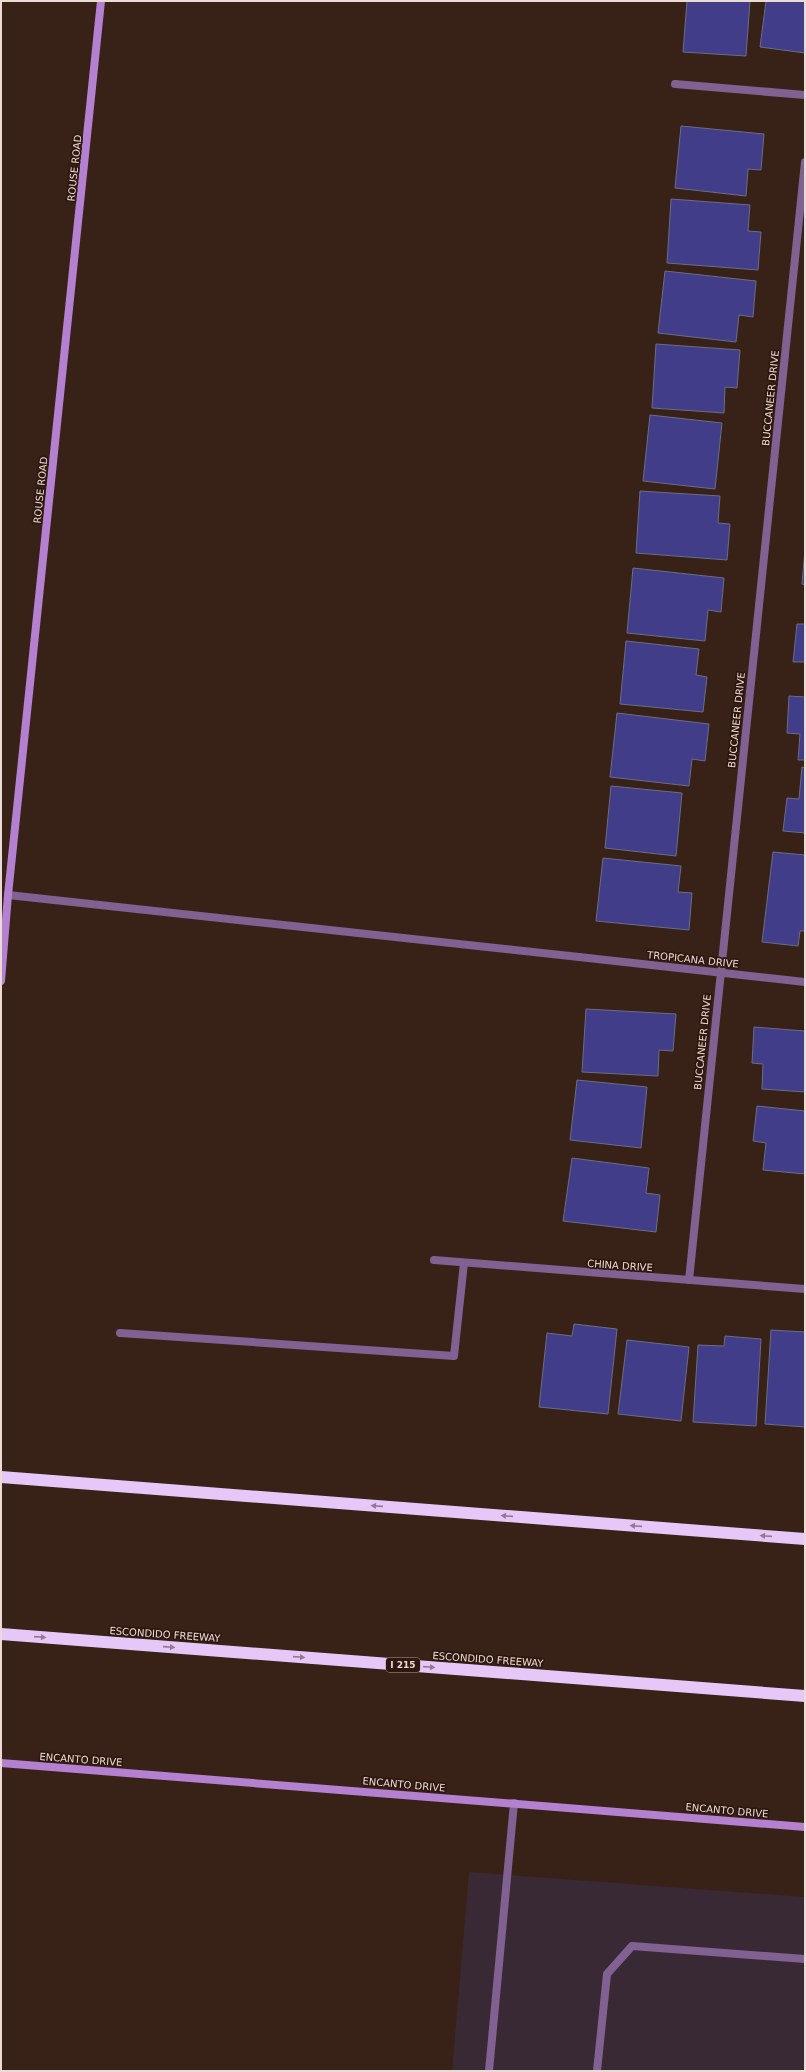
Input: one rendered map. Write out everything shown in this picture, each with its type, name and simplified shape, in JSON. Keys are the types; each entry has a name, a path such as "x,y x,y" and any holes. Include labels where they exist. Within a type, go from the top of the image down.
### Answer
{"highway":[{"path":"1,1477 805,1539"},
{"name":"ESCONDIDO FREEWAY","path":"1,1634 805,1696"}],"street":[{"name":"ROUSE ROAD","path":"1,981 8,895 101,1"},
{"path":"675,84 805,94"},
{"name":"BUCCANEER DRIVE","path":"689,1280 719,972 805,162"},
{"name":"TROPICANA DRIVE","path":"8,895 805,982"},
{"name":"CHINA DRIVE","path":"434,1260 805,1289"},
{"path":"120,1333 454,1356 464,1263"},
{"name":"ENCANTO DRIVE","path":"1,1763 805,1827"},
{"path":"489,2071 514,1803"},
{"path":"597,2071 607,1974 632,1946 805,1959"}],"shaded area":[{"path":"469,1872 805,1897 805,2071 452,2071"}],"building":[{"path":"687,1 750,1 746,56 683,52"},
{"path":"766,1 805,1 805,53 760,47"},
{"path":"681,126 764,134 761,170 748,169 746,196 675,188"},
{"path":"671,199 750,205 748,231 761,232 758,270 667,263"},
{"path":"665,271 756,281 753,317 739,315 736,342 658,333"},
{"path":"656,344 740,350 737,388 725,387 724,413 652,408"},
{"path":"650,415 722,423 715,489 643,481"},
{"path":"640,491 720,496 718,523 730,524 727,560 636,553"},
{"path":"805,549 805,585 802,584"},
{"path":"633,568 724,578 721,612 708,610 705,641 627,633"},
{"path":"797,624 805,624 805,662 793,662"},
{"path":"626,641 699,649 696,675 707,677 703,712 620,704"},
{"path":"789,696 805,697 805,760 798,760 800,734 787,733"},
{"path":"617,713 709,724 705,761 692,759 689,786 610,777"},
{"path":"802,767 805,768 805,833 783,831 787,798 799,799"},
{"path":"611,786 682,793 676,856 605,848"},
{"path":"773,852 805,855 805,931 800,931 798,946 762,942"},
{"path":"603,858 681,866 678,892 692,893 689,930 596,921"},
{"path":"586,1009 676,1014 673,1051 659,1050 658,1076 582,1072"},
{"path":"754,1027 805,1031 805,1092 762,1089 763,1064 752,1063"},
{"path":"577,1080 647,1087 641,1148 570,1140"},
{"path":"757,1106 805,1111 805,1174 763,1170 766,1143 753,1141"},
{"path":"572,1158 649,1168 646,1193 660,1195 656,1232 563,1221"},
{"path":"574,1324 617,1329 608,1414 539,1407 547,1333 572,1336"},
{"path":"771,1330 805,1332 805,1427 765,1424"},
{"path":"725,1336 761,1339 756,1426 693,1422 698,1345 724,1346"},
{"path":"627,1340 689,1347 681,1421 618,1414"}]}
